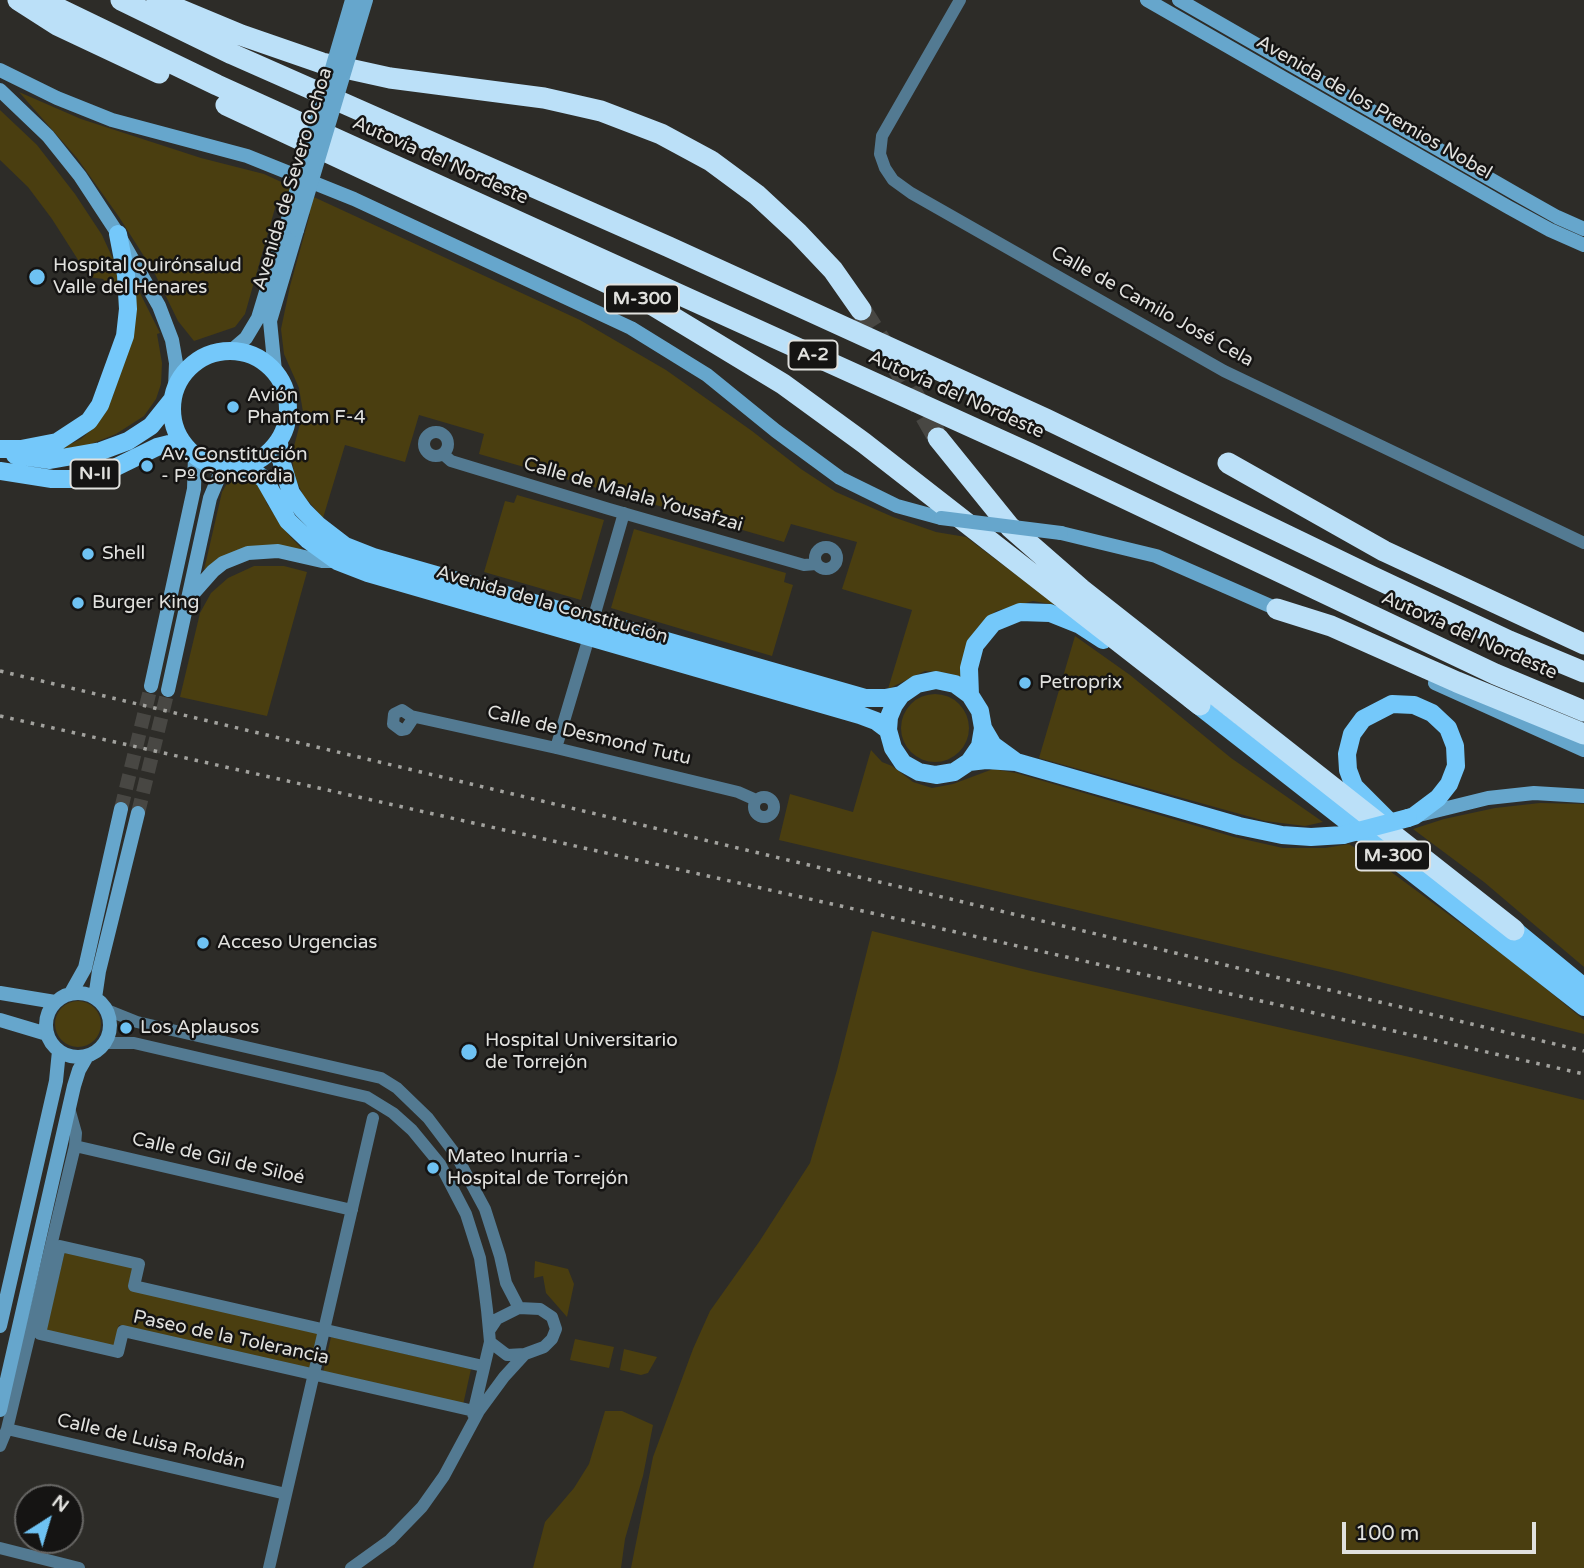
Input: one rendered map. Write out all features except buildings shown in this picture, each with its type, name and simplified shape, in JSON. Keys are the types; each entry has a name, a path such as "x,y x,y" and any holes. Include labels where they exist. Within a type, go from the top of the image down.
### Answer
{"highway":[{"name":"M-300","path":"18,0 57,25 646,301 782,384 864,443 1200,705"},
{"name":"Autovía del Nordeste","path":"41,0 217,85 1029,453 1495,674 1584,711"},
{"name":"Autovía del Nordeste","path":"121,0 232,54 668,247 1046,419 1385,583 1584,672"},
{"path":"157,0 241,35 322,63 390,78 544,98 601,111 661,134 710,161 757,195 824,261 861,310"},
{"name":"M-300","path":"938,438 1010,527 1081,589 1514,930"},
{"path":"1228,463 1384,551 1584,644"},
{"path":"1277,609 1331,626 1584,734"}],"main road":[{"path":"0,450 57,442 89,421 100,405 125,336 126,275 118,234"},
{"path":"231,467 253,464 264,458 279,443 288,421 289,403 284,385 275,371 259,358 232,349"},
{"name":"N-II","path":"0,450 50,460 101,452 128,441 151,426 173,395 184,373 198,360 232,349"},
{"path":"173,395 172,419 190,451"},
{"name":"Avenida de la Constitución","path":"279,443 291,493 319,526 345,546 591,629 860,715 888,730"},
{"name":"N-II","path":"0,471 52,479 78,479 108,471 157,447 169,444 190,451 209,464 231,467"},
{"name":"Avenida de la Constitución","path":"231,467 253,471 264,479 288,522 308,541 337,561 368,573 865,698 901,695"},
{"path":"970,695 969,668 975,645 993,623 1020,612 1050,613 1080,625 1200,705"},
{"path":"936,680 954,684 970,695 980,711 983,728 980,746 969,762 954,772 936,775 919,772 903,762 893,748 888,730 894,705 901,695 917,684 936,680"},
{"path":"969,762 1016,762 1239,826 1282,835 1343,835 1411,817 1438,798 1449,784 1456,766 1455,746 1448,728 1432,713 1414,705 1392,704 1363,719 1352,734 1347,754 1348,770 1354,786 1371,805 1514,930"},
{"name":"M-300","path":"1200,705 1584,1007"},
{"path":"983,728 993,745 1016,762"},
{"name":"M-300","path":"1514,930 1584,987"}],"street":[{"name":"Avenida de Severo Ochoa","path":"275,371 270,321 291,228 352,0"},
{"name":"Avenida de Severo Ochoa","path":"232,349 246,338 258,318 291,228 366,0"},
{"name":"Calle de Camilo José Cela","path":"960,0 882,135 880,154 893,180 923,200 1224,371 1584,543"},
{"name":"Avenida de los Premios Nobel","path":"1147,0 1508,207 1584,245"},
{"name":"Avenida de los Premios Nobel","path":"1179,0 1557,217 1584,229"},
{"path":"0,70 57,98 112,120 247,156 354,199 631,328 707,375 840,478 897,506 941,518 1061,533 1156,556 1584,750"},
{"path":"0,90 48,136 80,176 118,234 159,306 176,363 173,395"},
{"path":"150,686 194,489 190,451"},
{"name":"Calle de Malala Yousafzai","path":"443,454 452,461 624,513 804,565 816,564"},
{"path":"167,690 210,498 231,467"},
{"path":"556,748 624,513"},
{"path":"187,601 223,563 248,553 278,551 322,561 337,561"},
{"name":"Calle de Desmond Tutu","path":"411,716 738,792 756,800"},
{"path":"1411,817 1488,799 1534,793 1584,796"},
{"path":"71,993 85,968 121,809"},
{"path":"96,998 99,971 138,813"},
{"path":"0,993 55,1002"},
{"path":"87,1056 68,1056 59,1051 47,1034 47,1017 55,1002 71,993 84,993 96,998 107,1010 138,1022 381,1078 397,1088 428,1118 456,1155 485,1209 506,1283 519,1308"},
{"path":"0,1410 79,1070 87,1056 104,1043 109,1033 107,1010"},
{"path":"0,1020 47,1034"},
{"path":"104,1043 134,1043 354,1094 379,1103 412,1130 440,1164 466,1214 480,1258 489,1336 507,1355 525,1354 544,1347 552,1339 556,1329 552,1317 540,1309 519,1308 497,1319 489,1336 474,1412 464,1441"},
{"path":"0,1326 5,1278 57,1081 59,1051"},
{"path":"0,1446 7,1429 75,1146 76,1133 69,1108"},
{"path":"269,1568 373,1118"},
{"name":"Calle de Gil de Siloé","path":"75,1146 352,1210"},
{"name":"Paseo de la Tolerancia","path":"474,1412 123,1331 118,1352 40,1334 60,1246 139,1264 134,1286 483,1367"},
{"path":"351,1568 390,1540 422,1507 444,1476 479,1411 525,1354"},
{"name":"Calle de Luisa Roldán","path":"7,1429 286,1494"},
{"path":"0,1548 79,1568"}],"shaded area":[{"path":"19,92 81,119 201,158 264,174 580,320 666,370 836,492 936,532 966,537 1056,605 1033,601 996,611 978,627 968,643 962,677 925,671 888,689 912,610 842,589 857,542 791,524 784,542 479,454 484,434 419,415 405,462 345,445 323,518 303,495 294,475 292,454 303,412 299,388 284,354 281,329 310,214 277,201 245,314 235,327 194,341 178,321 154,272 119,217 77,158"},
{"path":"0,110 37,145 75,194 102,235 114,261 121,290 113,291 103,279 89,277 28,187 0,160"},
{"path":"134,286 160,333 157,334 162,363 161,384 156,399 144,416 116,434 86,446 64,449 62,448 81,439 91,430 113,396 126,353"},
{"path":"229,480 254,481 261,488 267,504 303,550 219,558 204,570 222,492"},
{"path":"517,495 604,520 581,600 484,572 505,501 514,503"},
{"path":"634,529 786,573 784,582 793,585 772,656 611,608"},
{"path":"254,566 284,566 307,572 267,716 180,697 200,613 211,593 228,578"},
{"path":"1075,636 1130,675 1231,758 1323,822 1305,826 1265,821 1039,758"},
{"path":"942,694 963,709 969,721 967,741 959,752 942,762 928,762 911,752 903,741 901,721 911,704 922,696"},
{"path":"871,750 882,762 913,782 932,788 953,784 993,769 1016,773 1234,837 1283,848 1325,848 1349,844 1517,965 1584,1020 1584,1034 1341,972 779,840 790,794 853,812"},
{"path":"1540,803 1584,804 1584,967 1484,882 1413,829 1495,808"},
{"path":"872,931 1031,971 1414,1058 1584,1100 1584,1568 631,1568 653,1457 693,1349 710,1311 810,1163"},
{"path":"78,1001 94,1008 101,1024 94,1040 78,1047 62,1040 55,1024 62,1008"},
{"path":"65,1251 133,1267 128,1288 318,1333 309,1370 119,1325 114,1347 46,1330"},
{"path":"535,1261 568,1269 574,1284 567,1317 546,1293 543,1276 534,1278"},
{"path":"331,1337 471,1369 463,1405 323,1373"},
{"path":"575,1339 614,1347 609,1368 570,1360"},
{"path":"624,1349 657,1357 648,1373 641,1375 620,1370"},
{"path":"605,1411 622,1411 653,1425 643,1476 625,1539 621,1568 533,1568 545,1522 574,1488 589,1464"}],"tunnel":[{"path":"861,310 938,438"},
{"path":"121,809 151,686"},
{"path":"138,813 168,690"}],"railway":[{"path":"0,671 1584,1051"},
{"path":"0,716 1584,1074"}],"place":[{"name":"Hospital Quirónsalud Valle del Henares","path":"37,277"},
{"name":"Avión Phantom F-4","path":"233,407"},
{"name":"Av. Constitución - Pº Concordia","path":"147,466"},
{"name":"Shell","path":"88,554"},
{"name":"Burger King","path":"78,603"},
{"name":"Petroprix","path":"1025,683"},
{"name":"Acceso Urgencias","path":"203,943"},
{"name":"Los Aplausos","path":"126,1028"},
{"name":"Hospital Universitario de Torrejón","path":"469,1052"},
{"name":"Mateo Inurria - Hospital de Torrejón","path":"433,1168"}]}
